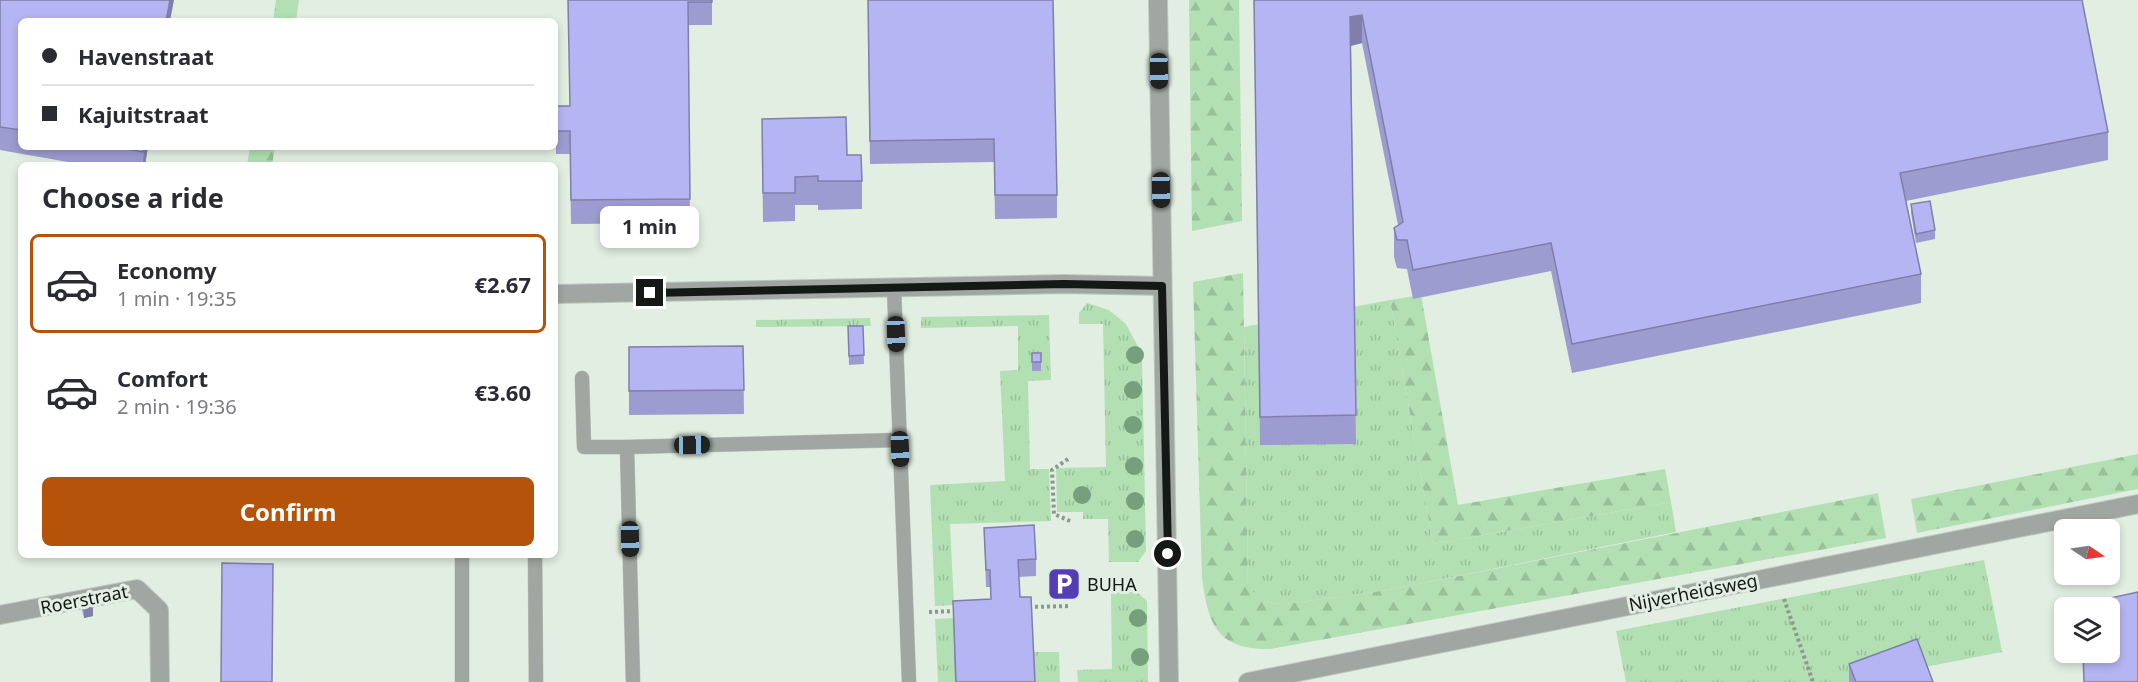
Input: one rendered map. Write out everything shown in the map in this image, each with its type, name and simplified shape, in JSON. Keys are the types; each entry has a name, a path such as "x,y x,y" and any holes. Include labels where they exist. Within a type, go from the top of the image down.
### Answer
{"street":[{"path":"1158,0 1169,682"},
{"path":"558,294 1064,284 1162,286"},
{"name":"Nijverheidsweg","path":"1248,682 2138,504"},
{"name":"Roerstraat","path":"0,615 137,589 159,610 159,682"}],"lane":[{"path":"894,288 909,682"},
{"path":"582,378 584,447 899,440"},
{"path":"627,447 633,682"},
{"path":"462,558 462,682"},
{"path":"535,558 537,682"}],"path":[{"path":"1068,459 1052,470 1054,514 1070,521"},
{"path":"1775,576 1813,682"},
{"path":"1020,607 1071,606"},
{"path":"906,614 961,611"}],"green space":[{"path":"276,0 299,0 296,18 273,18"},
{"path":"1189,0 1239,0 1242,221 1192,231"},
{"path":"250,150 274,150 272,162 248,162"},
{"path":"1243,273 1248,586 1256,595 1265,600 1286,604 1388,590 1878,493 1886,538 1270,649 1237,645 1218,631 1212,620 1202,577 1193,282"},
{"path":"1421,295 1458,505 1665,469 1671,502 1433,544 1390,300"},
{"path":"1390,300 1433,544 1671,502 1676,532 1388,590 1286,604 1269,602 1256,595 1248,587 1244,327"},
{"path":"1087,303 1109,310 1126,324 1142,354 1146,551 1138,562 1109,562 1108,519 1083,519 1083,512 1057,512 1056,468 1106,467 1103,324 1079,324 1079,313"},
{"path":"1049,315 1051,380 1028,381 1030,469 1049,469 1051,521 950,524 954,605 935,606 930,485 1005,481 1000,371 1018,370 1018,326 921,328 921,317"},
{"path":"870,318 871,326 756,327 756,320"},
{"path":"2138,454 2138,489 1917,533 1911,499"},
{"path":"1984,560 2002,652 1848,682 1626,682 1616,631"},
{"path":"1111,592 1137,592 1147,601 1148,682 1078,682 1077,670 1112,669"},
{"path":"953,618 956,682 938,682 935,619"},
{"path":"1033,652 1059,652 1060,682 1034,682"}],"building":[{"path":"0,0 170,0 167,18 18,18 18,130 0,127"},
{"path":"568,0 712,0 712,2 688,2 690,199 571,200 570,131 558,131 558,106 570,106"},
{"path":"868,0 1053,0 1057,195 995,195 994,139 870,141"},
{"path":"1254,0 2082,0 2108,132 1900,173 1921,274 1572,344 1551,243 1413,270 1407,240 1397,240 1394,228 1403,222 1362,15 1350,17 1356,415 1260,417"},
{"path":"846,117 847,155 861,155 862,181 818,181 818,176 795,177 795,193 763,193 762,119"},
{"path":"1930,201 1935,230 1916,234 1911,204"},
{"path":"848,326 863,326 864,355 849,356"},
{"path":"743,346 744,390 629,391 629,347"},
{"path":"1032,353 1041,353 1041,362 1032,362"},
{"path":"1034,525 1036,559 1018,560 1020,597 1031,597 1035,682 956,682 953,601 991,599 990,570 986,570 984,528"},
{"path":"222,563 273,564 272,682 221,682"},
{"path":"2138,592 2138,682 2084,682 2083,663 2120,663 2120,597 2115,597"},
{"path":"91,599 93,607 84,610 82,601"},
{"path":"1917,639 1933,682 1856,682 1849,664"}],"place":[{"name":"BUHA","path":"1064,584"}],"route":[{"path":"650,293 1064,284 1162,286 1168,554"}]}
